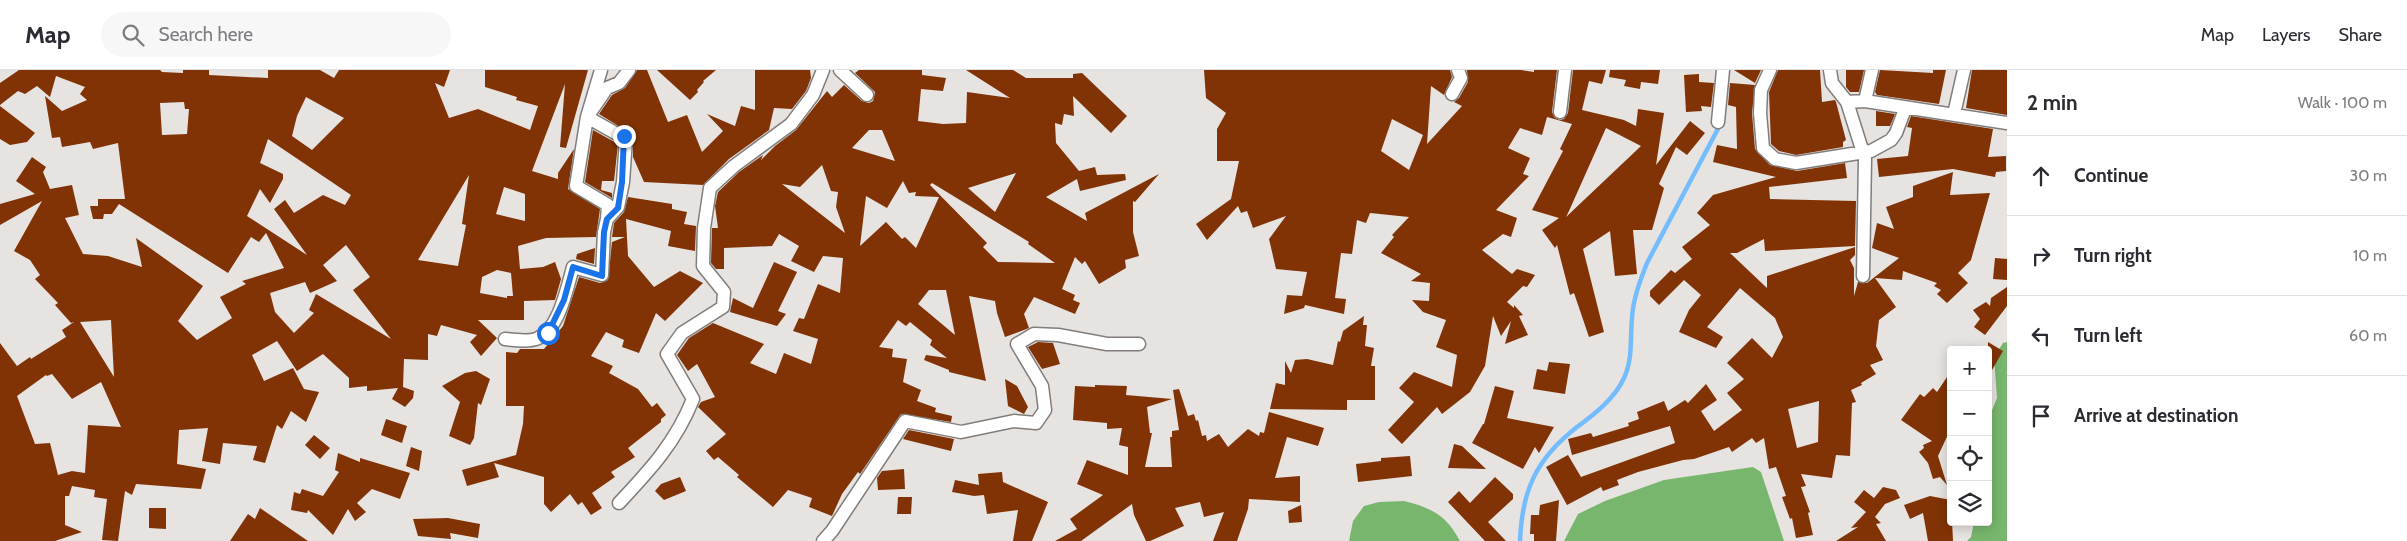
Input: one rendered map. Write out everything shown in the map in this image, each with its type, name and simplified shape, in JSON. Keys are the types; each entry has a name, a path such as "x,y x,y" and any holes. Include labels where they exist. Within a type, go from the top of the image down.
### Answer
{"street":[{"path":"505,339 535,340 548,333 564,300 573,267 602,276 604,232 608,205 576,186 587,117 601,70"},
{"path":"587,117 607,88 618,83 629,70"},
{"path":"619,502 656,464 683,424 693,399 667,354 682,333 723,307 724,292 703,266 704,228 710,188 734,166 791,124 813,95 823,70"},
{"path":"840,70 867,95"},
{"path":"1452,94 1461,78 1458,70"},
{"path":"1560,112 1565,70"},
{"path":"1718,122 1724,70"},
{"path":"1770,70 1761,90 1760,113 1763,148 1775,159 1796,163 1863,154 1891,140 1896,133 1905,108"},
{"path":"1830,70 1832,83 1847,102 1863,154 1866,205 1863,276"},
{"path":"1864,101 1872,70"},
{"path":"1954,114 1964,70"},
{"path":"1847,102 1864,101 2007,123"},
{"path":"587,117 626,139 618,208 607,219"},
{"path":"823,541 832,531 905,421 961,432 1014,421 1036,423 1045,410 1042,386 1017,344 1034,334 1058,335 1107,344 1139,344"}],"green space":[{"path":"2007,342 2007,541 1967,541 1971,537 1973,526 1992,526 1992,410 1997,398 1994,357 2003,343"},
{"path":"1753,467 1761,472 1784,541 1564,541 1578,514 1605,501 1664,480"},
{"path":"1404,501 1430,510 1444,519 1460,541 1349,541 1353,521 1364,506 1379,502"}],"building":[{"path":"19,70 160,70 162,72 183,73 183,70 209,70 209,75 268,78 268,70 320,70 334,78 339,70 450,70 444,87 435,83 449,118 478,109 530,130 538,106 516,100 517,97 485,87 485,70 588,70 566,148 560,147 565,84 532,171 558,179 558,173 574,149 568,189 600,209 596,237 546,238 518,246 520,269 543,267 555,262 561,279 555,300 524,301 524,320 478,320 497,338 481,356 470,342 477,335 441,325 437,336 428,334 428,360 404,359 403,387 414,391 413,398 405,407 392,399 398,388 367,391 367,386 349,388 349,378 323,354 297,371 277,341 252,355 264,381 293,368 304,389 319,392 306,422 291,411 282,429 277,425 265,463 253,460 257,446 223,443 220,464 202,461 208,428 179,430 177,464 206,469 201,489 136,484 132,495 125,491 118,541 102,540 107,499 94,497 95,490 72,486 69,496 65,496 65,525 82,532 55,541 0,541 0,343 17,366 66,337 62,330 74,322 71,323 55,305 58,303 35,279 40,275 30,260 14,251 42,201 0,225 0,204 35,194 16,181 32,157 46,167 43,172 50,189 72,185 79,215 65,218 83,254 108,256 142,267 136,238 203,286 178,321 197,340 232,318 220,297 246,284 242,281 284,268 266,233 259,242 251,237 228,273 119,204 112,214 104,214 103,219 93,219 90,206 98,206 98,199 125,199 118,143 93,149 90,142 62,147 60,137 52,138 45,96 62,111 87,100 80,94 85,87 56,76 50,97 37,86 25,94 18,91 0,105 0,83","holes":["306,97 344,118 312,150 292,136 297,116","184,102 185,109 189,109 187,134 162,135 160,103","268,139 351,195 345,205 323,195 294,213 285,200 274,209 307,255 247,216 260,189 270,203 283,179 283,174 260,163","469,175 462,224 466,225 458,266 418,260","504,187 525,194 525,221 496,214","346,245 370,277 353,290 391,339 316,294 309,310 314,313 294,333 275,312 270,293 305,282 310,293 337,281 323,265","497,270 511,273 513,296 507,296 507,298 480,293 482,277","111,320 114,377 80,322","52,374 72,399 101,382 121,427 88,425 85,473 72,471 58,475 50,443 35,444 17,396 46,375"]},
{"path":"637,70 647,70 668,122 687,115 702,152 723,131 707,114 735,126 741,106 755,110 755,70 810,70 811,78 806,91 792,109 774,108 769,130 729,159 703,185 644,182 633,157 633,135 599,114 612,95 625,88"},
{"path":"657,70 716,70 703,81 697,90 698,92 690,100"},
{"path":"859,70 922,70 922,75 946,78 943,91 921,89 918,121 943,124 966,123 967,92 1010,98 966,70 1013,70 1026,78 1073,78 1073,74 1082,73 1127,116 1111,133 1073,96 1074,116 1064,114 1062,125 1055,123 1056,143 1079,171 1095,167 1097,175 1125,174 1126,180 1080,191 1077,179 1046,197 1087,221 1085,213 1159,174 1135,202 1133,201 1133,232 1139,256 1125,260 1126,268 1099,284 1085,261 1082,264 1075,257 1062,289 1075,295 1073,300 1080,303 1075,314 1034,297 1024,314 1029,328 1005,337 995,301 969,296 986,381 949,372 949,370 924,360 926,355 947,358 930,345 932,340 910,322 906,326 898,320 879,347 893,349 892,357 907,359 903,382 921,390 917,401 936,408 935,412 952,416 951,422 901,414 860,474 858,472 842,494 832,516 809,507 812,498 788,490 773,507 737,477 739,475 718,457 714,460 706,451 726,434 698,407 701,402 715,397 697,364 688,371 677,355 689,338 713,323 764,344 750,363 776,374 784,353 811,364 818,339 793,331 799,318 804,319 818,284 840,293 843,258 823,256 814,272 791,261 799,246 779,234 772,246 724,248 724,269 716,269 711,263 712,228 718,228 715,206 718,192 739,172 763,155 761,160 775,146 796,130 827,91 832,97 844,85 862,101 869,103 873,101 875,92 855,73","holes":["869,130 882,130 895,161 852,148","822,165 831,191 838,192 836,207 845,233 782,184 800,187","1016,173 995,212 968,188","903,181 909,193 916,192 915,196 939,197 916,248 905,237 902,239 886,222 860,246 866,196 887,208","932,183 1029,242 1028,244 1055,263 998,262 983,247 987,243 930,185","929,290 946,290 955,335 918,304"]},
{"path":"1204,70 1450,70 1452,77 1444,95 1431,86 1427,144 1462,106 1454,102 1459,98 1468,82 1467,70 1521,70 1534,72 1534,70 1557,70 1552,112 1555,118 1560,120 1564,119 1568,113 1573,70 1606,70 1602,84 1589,81 1582,110 1624,120 1636,126 1638,109 1664,113 1656,165 1690,121 1705,133 1687,155 1676,147 1659,184 1664,188 1652,230 1633,230 1637,274 1615,276 1610,231 1583,249 1604,332 1589,337 1574,293 1570,295 1557,245 1555,248 1542,230 1559,218 1532,210 1563,151 1560,149 1572,124 1547,117 1542,135 1520,128 1508,148 1530,158 1523,174 1529,176 1496,210 1517,218 1511,237 1503,234 1482,250 1512,274 1517,269 1535,275 1527,287 1523,286 1507,302 1514,308 1514,305 1523,315 1519,316 1528,335 1505,344 1511,321 1501,336 1493,316 1485,366 1470,392 1442,414 1437,407 1402,444 1388,430 1414,402 1399,388 1414,372 1452,387 1457,355 1436,347 1446,320 1423,312 1412,300 1429,301 1430,283 1411,281 1421,274 1381,253 1394,237 1392,235 1409,217 1370,213 1366,223 1357,220 1352,254 1341,253 1335,298 1346,299 1344,314 1305,305 1304,308 1284,314 1287,295 1302,296 1307,272 1276,269 1269,239 1286,216 1253,228 1247,211 1241,213 1238,206 1207,240 1196,224 1231,199 1239,161 1217,161 1217,129 1226,113 1206,98","holes":["1392,119 1423,135 1409,170 1381,151","1606,128 1641,146 1566,217 1569,211"]},
{"path":"1610,70 1660,70 1658,84 1641,82 1640,89 1624,86 1626,80 1609,77"},
{"path":"1734,70 1761,70 1755,83"},
{"path":"1778,70 1820,70 1822,102 1835,100 1836,102 1846,140 1843,142 1843,147 1796,155 1779,151 1771,144 1769,92"},
{"path":"1846,70 1864,70 1859,92 1850,92 1846,87"},
{"path":"1880,70 1933,73 1933,70 1946,70 1939,104 1877,95 1875,92"},
{"path":"1972,70 2007,70 2007,115 1966,108"},
{"path":"1699,74 1699,82 1714,83 1711,107 1701,106 1702,111 1686,112 1684,75"},
{"path":"1730,83 1755,85 1752,113 1755,149 1770,165 1797,171 1845,163 1847,178 1769,187 1770,199 1856,201 1855,246 1765,251 1764,239 1737,253 1730,253 1767,288 1767,276 1855,247 1855,255 1850,260 1854,268 1854,296 1858,282 1867,283 1899,258 1872,248 1877,223 1894,229 1886,207 1913,197 1913,186 1953,172 1950,195 1990,193 1971,260 1958,273 1968,283 1947,303 1937,294 1941,290 1934,286 1937,283 1903,271 1902,280 1875,278 1896,307 1879,320 1876,346 1883,360 1870,365 1876,374 1861,383 1862,385 1851,390 1856,402 1852,403 1850,456 1836,455 1832,478 1801,474 1806,486 1801,487 1810,512 1808,513 1813,535 1796,538 1792,518 1790,519 1782,497 1786,496 1776,467 1769,469 1764,438 1756,443 1752,438 1732,452 1729,447 1694,459 1683,460 1638,472 1617,480 1619,485 1603,491 1601,487 1567,505 1546,467 1568,455 1581,477 1675,443 1670,426 1572,455 1568,439 1591,433 1593,437 1629,426 1628,423 1639,419 1637,412 1664,401 1668,411 1685,400 1688,403 1706,384 1717,400 1701,411 1714,431 1742,410 1727,393 1744,379 1727,363 1752,338 1772,358 1783,337 1775,318 1740,288 1707,327 1723,337 1716,348 1679,332 1689,310 1701,295 1684,280 1659,305 1650,296 1650,291 1671,270 1675,273 1692,259 1682,247 1710,225 1697,213 1713,195 1776,177 1713,162 1717,145 1737,149 1736,107 1728,105","holes":["1819,401 1818,442 1797,448 1788,409"]},
{"path":"0,106 35,133 27,142 10,145 0,139"},
{"path":"1876,111 1895,114 1890,126 1876,126"},
{"path":"1911,116 1993,129 1988,157 2006,156 2006,171 1996,172 1995,177 1953,169 1879,177 1877,159 1908,156 1912,128 1907,127"},
{"path":"593,130 618,144 614,181 602,181 601,190 612,193 612,198 585,182"},
{"path":"628,197 672,204 672,209 687,212 684,224 696,226 695,251 668,246 671,231 626,219 628,256 654,287 680,271 703,283 665,321 656,313 639,353 622,347 624,340 606,332 591,356 613,366 609,373 638,389 652,407 657,403 666,415 661,419 661,422 628,448 635,457 611,472 615,477 592,493 602,508 591,515 582,502 578,505 570,494 551,512 544,504 544,477 494,463 499,477 467,486 462,470 516,455 523,424 524,406 506,406 506,352 517,353 520,349 544,349 563,326 579,277 600,283 608,280 612,242 625,237 612,237 614,223 624,212"},
{"path":"595,248 594,264 576,259 577,254"},
{"path":"1995,258 2007,259 2007,280 1993,279"},
{"path":"774,262 797,272 778,311 786,314 777,326 730,312 733,298 753,308"},
{"path":"2007,287 2007,306 1985,335 1974,327 1980,319 1973,310 1986,302 1990,306 1991,298"},
{"path":"1364,316 1363,325 1367,325 1365,346 1374,348 1371,366 1375,366 1375,400 1347,400 1347,410 1270,409 1276,383 1285,385 1285,361 1291,373 1295,360 1307,359 1333,365 1338,341 1340,342 1343,331"},
{"path":"1038,342 1053,343 1060,364 1042,369 1028,347"},
{"path":"1988,342 2003,351 1992,370 1992,346 1988,346"},
{"path":"1549,362 1570,364 1565,394 1533,389 1537,369 1547,371"},
{"path":"476,371 490,379 481,405 478,403 474,438 470,445 449,436 460,402 442,386 465,373"},
{"path":"1947,377 1947,437 1938,456 1947,485 1940,477 1933,479 1928,463 1919,452 1924,448 1923,445 1932,441 1901,420 1920,394 1924,397 1933,388 1937,392"},
{"path":"1005,379 1017,386 1028,407 1024,414 1008,406"},
{"path":"1095,385 1127,386 1126,395 1172,399 1147,407 1150,433 1152,433 1145,467 1172,467 1170,437 1172,437 1172,431 1179,430 1173,390 1179,389 1188,416 1194,414 1196,421 1198,420 1202,436 1206,435 1207,441 1219,434 1228,447 1248,429 1259,436 1260,432 1264,433 1269,412 1324,428 1318,446 1287,437 1275,478 1300,476 1300,502 1249,499 1248,509 1237,541 1213,541 1224,512 1204,517 1200,502 1175,508 1184,526 1150,541 1146,541 1134,515 1132,504 1081,541 1055,541 1077,529 1070,519 1103,495 1077,484 1087,460 1128,475 1128,447 1119,445 1122,428 1107,429 1107,423 1073,420 1075,386 1095,387"},
{"path":"1495,386 1514,391 1507,418 1554,427 1539,453 1535,447 1523,469 1472,443 1484,424"},
{"path":"386,419 407,426 402,443 381,435"},
{"path":"909,430 954,439 951,451 903,439"},
{"path":"314,435 330,448 320,459 305,445"},
{"path":"1454,444 1462,446 1486,469 1448,468"},
{"path":"411,447 422,451 419,471 406,466"},
{"path":"338,453 360,462 360,458 410,473 400,499 372,489 357,503 366,512 355,521 348,509 333,535 308,510 307,513 291,510 294,492 300,494 302,489 323,496 339,472 335,470"},
{"path":"1410,456 1412,476 1358,482 1356,464 1381,461 1381,458"},
{"path":"904,469 905,489 878,490 877,478 882,471"},
{"path":"1002,472 1003,482 1048,502 1032,541 1013,541 1018,510 987,514 984,495 974,496 952,492 955,480 979,485 978,474"},
{"path":"680,477 686,491 664,500 655,491 661,484"},
{"path":"1495,477 1513,494 1513,499 1488,522 1506,541 1485,541 1448,502 1459,491 1470,503"},
{"path":"1883,487 1896,490 1900,498 1885,504 1875,517 1881,523 1876,524 1886,541 1836,541 1858,527 1851,528 1866,512 1854,502 1864,490 1874,498"},
{"path":"1930,496 1947,499 1947,526 1952,526 1953,541 1928,541 1923,513 1910,519 1904,505"},
{"path":"898,497 912,497 911,514 897,514"},
{"path":"1559,500 1556,541 1534,541 1534,534 1530,534 1531,515 1539,515 1540,505"},
{"path":"1301,505 1302,522 1289,523 1288,511"},
{"path":"149,508 166,508 166,529 149,528"},
{"path":"260,508 308,541 230,541 248,514 255,519"},
{"path":"448,518 480,524 478,538 450,533 451,539 418,536 413,519"}],"waterway":[{"path":"1520,541 1521,523 1528,491 1541,464 1563,439 1610,399 1624,378 1630,356 1634,304 1644,270 1720,125"}],"route":[{"path":"548,333 564,300 573,267 602,276 604,232 607,219 618,208 626,139 624,136"}]}
